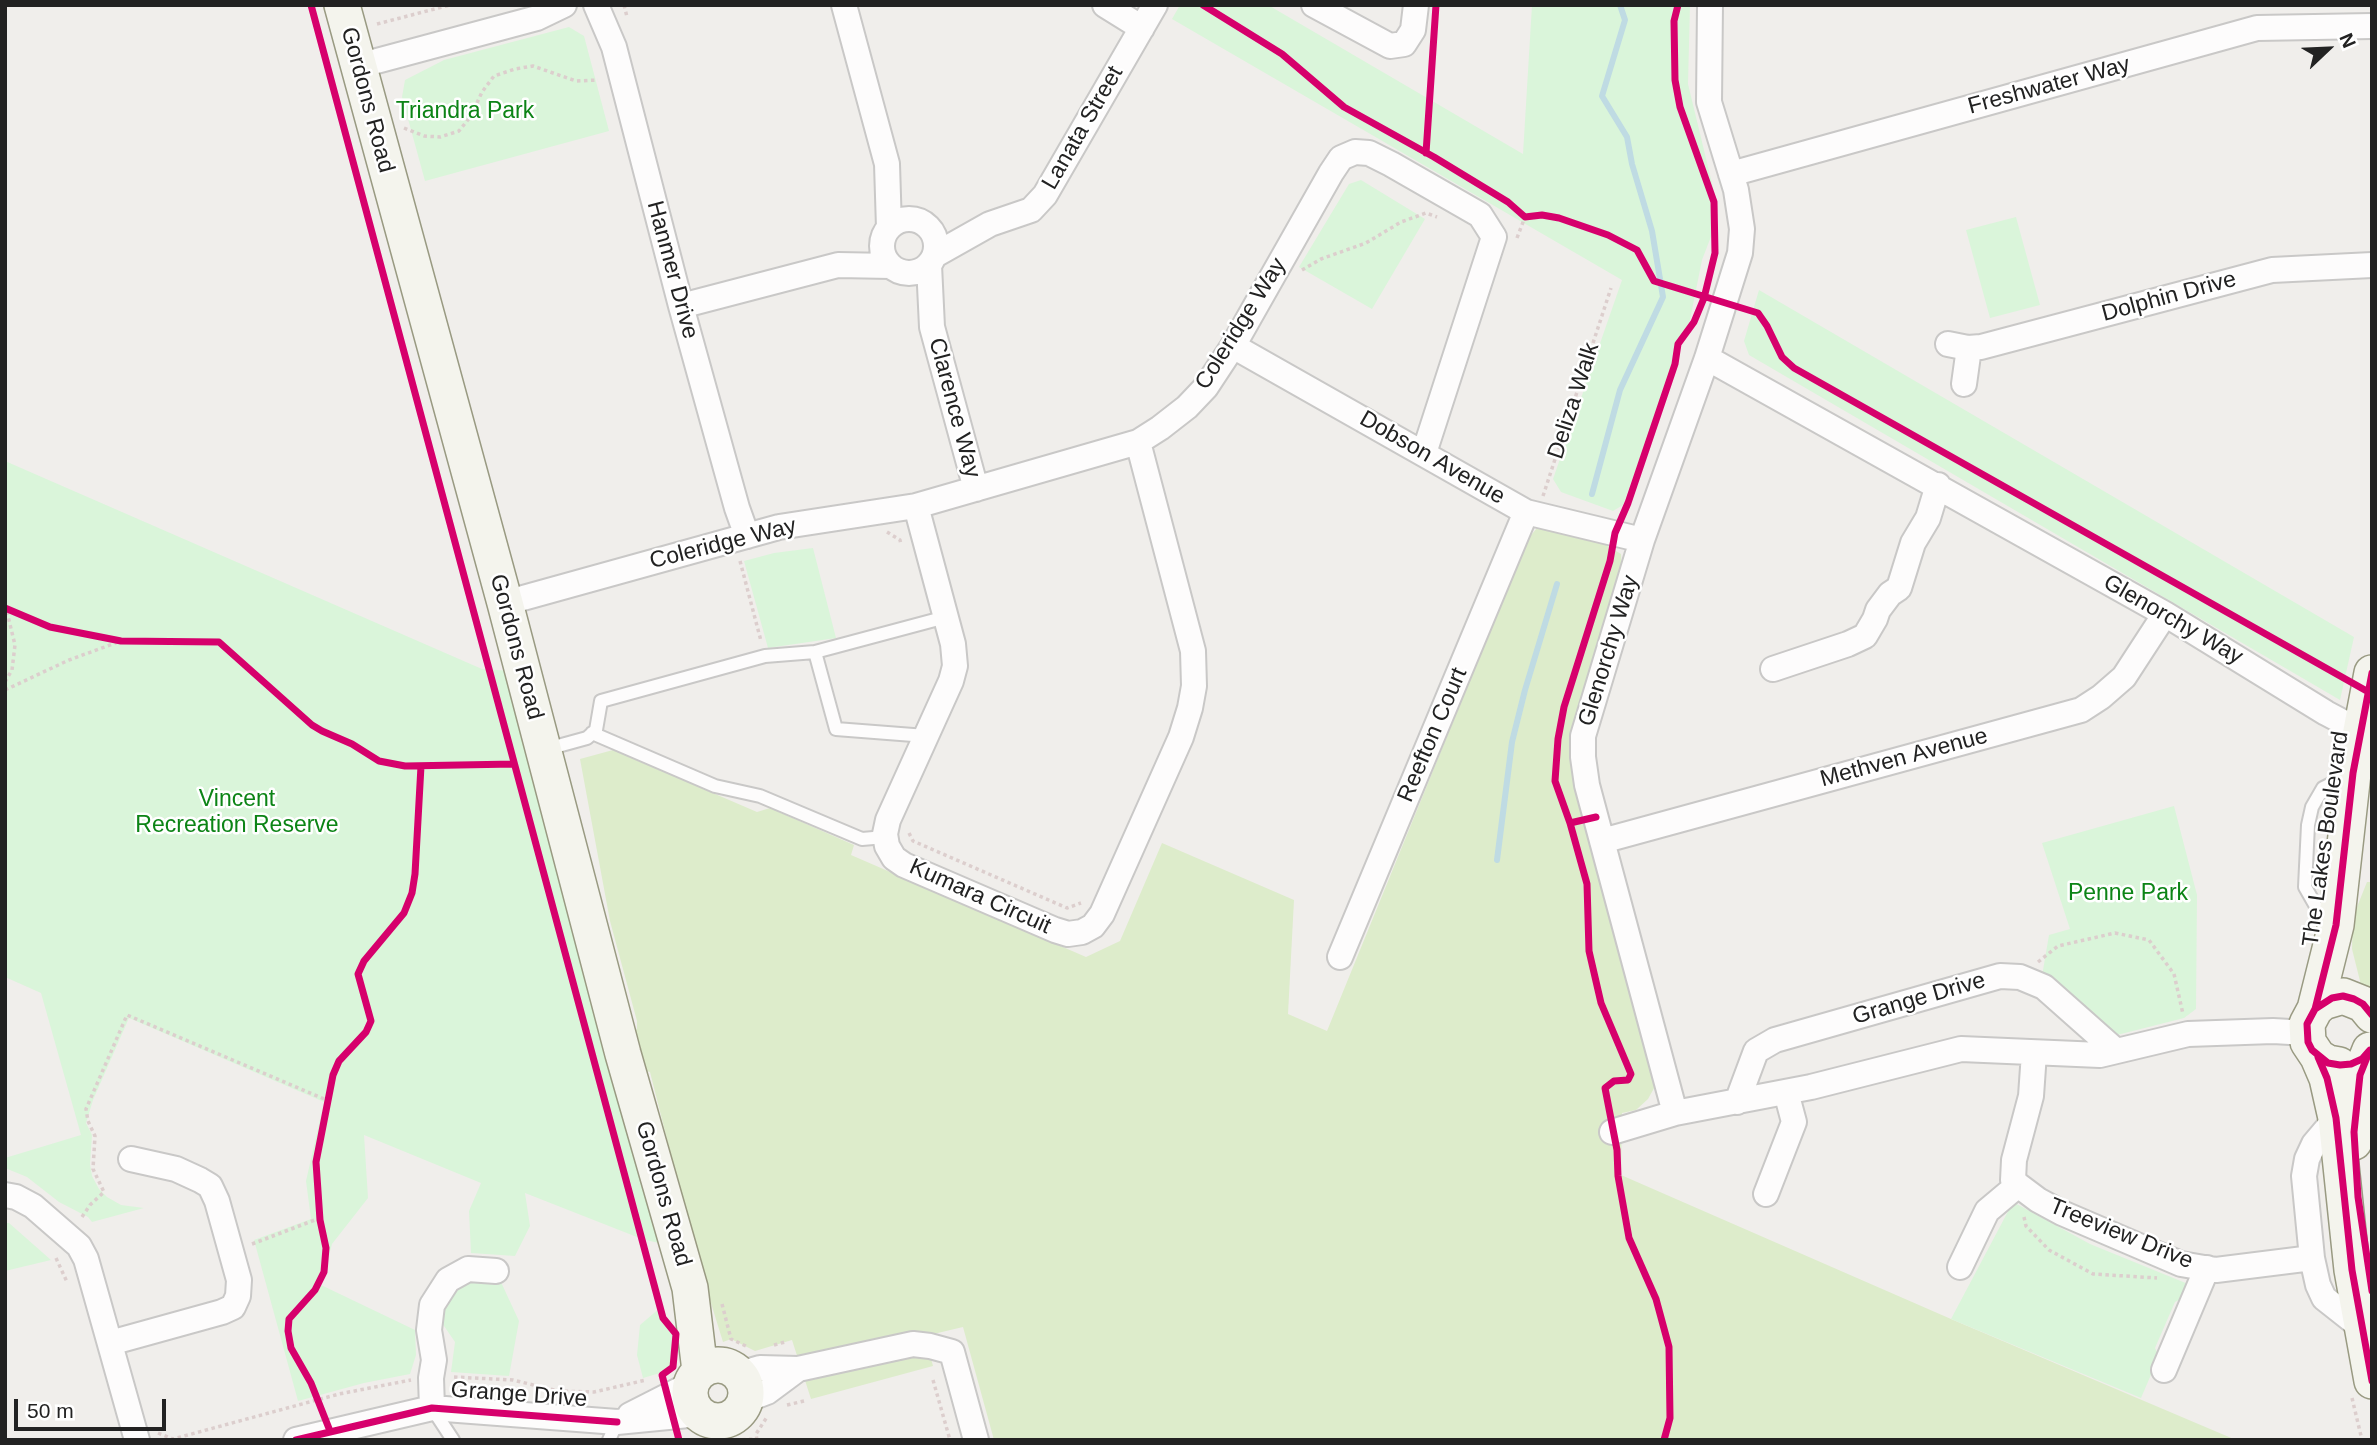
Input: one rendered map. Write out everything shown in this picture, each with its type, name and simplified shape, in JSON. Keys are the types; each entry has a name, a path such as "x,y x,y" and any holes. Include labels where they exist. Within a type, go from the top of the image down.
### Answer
{"street":[{"name":"Gordons Road","path":"342,5 505,603 623,1054 690,1288 718,1408"},
{"path":"358,66 537,18 564,5"},
{"name":"Hanmer Drive","path":"596,5 614,47 737,508 743,547"},
{"path":"844,5 887,164 886,232 882,252 895,269"},
{"path":"1105,5 1142,28"},
{"name":"Lanata Street","path":"932,260 990,225 1031,210 1045,195 1155,5"},
{"path":"1314,5 1390,46 1404,44 1413,30 1416,5"},
{"name":"Glenorchy Way","path":"1675,1113 1587,785 1583,736 1643,540 1707,358 1740,253 1742,229 1736,190 1710,102 1710,5"},
{"name":"Freshwater Way","path":"1731,174 2257,28 2372,26"},
{"name":"Coleridge Way","path":"505,603 743,547 779,527 916,506 1138,442 1187,407 1206,387 1341,158 1355,152 1368,153 1480,215 1494,237 1424,453"},
{"path":"681,306 838,265 916,273 932,260 936,240 887,164"},
{"path":"838,265 903,219 923,223"},
{"name":"Lanata Street","path":"923,223 990,225"},
{"name":"Clarence Way","path":"932,260 932,327 976,489"},
{"name":"Dolphin Drive","path":"1965,384 1959,346 1981,347 2272,270 2372,265"},
{"name":"Clarence Way","path":"895,269 932,327"},
{"name":"Dobson Avenue","path":"1233,345 1532,513 1643,540"},
{"name":"Glenorchy Way","path":"1707,358 1938,485 2363,730"},
{"name":"Kumara Circuit","path":"897,834 887,846 894,858 904,865 1055,930 1068,934 1082,932 1093,926 1102,914 1181,737 1191,708 1194,686 1193,651 1138,442"},
{"path":"1773,669 1865,636 1878,610 1890,594 1899,588 1910,551 1927,518 1938,485"},
{"path":"897,834 888,820 951,681 954,666 953,644 916,506"},
{"name":"Reefton Court","path":"1339,957 1532,513"},
{"name":"Methven Avenue","path":"1602,841 2081,710 2124,677 2165,614"},
{"name":"The Lakes Boulevard","path":"2313,1033 2336,925 2344,835 2363,730"},
{"name":"The Lakes Boulevard","path":"2336,925 2344,965 2352,986 2367,1010"},
{"name":"Grange Drive","path":"1737,1102 1756,1051 1775,1040 2000,976 2020,977"},
{"path":"2020,977 2044,987 2115,1050"},
{"path":"2367,1010 2343,996 2323,1002 2313,1033 2336,1118 2344,1216 2372,1381"},
{"path":"1612,1132 1675,1113 1786,1092 1961,1049 2101,1055 2188,1034 2273,1031 2313,1033"},
{"path":"2313,1033 2328,1063 2351,1064 2362,1059 2371,1048"},
{"path":"2371,1048 2360,1075 2354,1132 2358,1197 2372,1291"},
{"path":"1960,1266 1987,1211 2018,1185 2013,1180 2014,1160 2031,1096 2034,1053"},
{"path":"1766,1194 1794,1122 1786,1092"},
{"path":"2336,1118 2314,1144 2307,1159 2304,1176 2312,1258 2324,1298 2361,1328"},
{"path":"110,1343 222,1312 233,1307 238,1296 239,1280 217,1201 210,1186 176,1169 131,1159"},
{"name":"Treeview Drive","path":"2018,1185 2062,1213 2181,1264 2216,1270 2312,1258"},
{"path":"5,1195 16,1197 33,1206 79,1246 86,1259 110,1343 147,1436"},
{"path":"2164,1370 2207,1268"},
{"path":"432,1408 430,1378 434,1360 429,1330 432,1305 448,1280 468,1269 496,1271"},
{"path":"718,1408 760,1368 798,1370 913,1344 952,1352 976,1440"},
{"name":"Grange Drive","path":"296,1440 331,1436 432,1408 613,1431 718,1408"},
{"name":"Grange Drive","path":"613,1431 718,1408"}],"lane":[{"path":"543,750 587,738 596,730 601,701 765,656 815,652 946,617"},
{"path":"815,652 836,729 926,736"},
{"path":"592,733 715,786 760,796 862,839 897,834"},
{"path":"432,1408 453,1440"}],"path":[{"path":"377,24 450,5"},
{"path":"377,135 404,128 424,136 440,138 459,131 494,76 514,69 533,66 576,81 591,81 598,80 596,68"},
{"path":"1271,277 1292,276 1321,259 1366,243 1401,222 1426,213 1437,218 1448,197"},
{"path":"1516,209 1525,217 1533,216"},
{"path":"743,547 765,656"},
{"path":"5,608 17,613"},
{"path":"5,608 15,645 12,670 5,682"},
{"path":"109,639 134,641"},
{"path":"5,690 69,660 121,641"},
{"path":"897,834 1067,908 1083,903"},
{"path":"2020,977 2058,946 2115,933 2148,940 2174,974 2188,1034"},
{"path":"82,1217 104,1192 93,1169 95,1136 86,1117 86,1109 127,1015 329,1101"},
{"path":"326,1113 331,1087"},
{"path":"2018,1185 2026,1226 2049,1250 2093,1274 2152,1279 2163,1277"},
{"path":"318,1206 322,1230"},
{"path":"250,1245 320,1219"},
{"path":"49,1251 57,1259 68,1284"},
{"path":"147,1436 173,1439 318,1400 430,1378 513,1380 558,1391 594,1392 628,1386 718,1408"},
{"path":"933,1380 950,1440"},
{"path":"315,1391 331,1436"}],"green space":[{"path":"1180,5 1268,5 1523,154 1532,5 1690,5 1688,84 1718,208 1717,221 1702,260 1690,320 1623,505 1613,511 1561,492 1553,479 1622,280 1172,19"},
{"name":"Triandra Park","path":"569,27 584,36 609,131 425,181 402,97 405,80 444,60"},
{"path":"1361,180 1425,219 1372,309 1299,267 1349,184"},
{"path":"2016,217 2040,305 1990,318 1966,230"},
{"path":"1759,290 2354,637 2340,700 1749,355 1744,341"},
{"name":"Vincent Recreation Reserve","path":"5,461 482,669 512,671 671,1246 642,1239 525,1193 530,1226 515,1256 471,1253 469,1211 481,1183 364,1135 368,1198 332,1244 321,1285 415,1330 416,1355 410,1374 298,1401 254,1240 311,1219 306,1181 324,1102 129,1018 93,1100 86,1123 92,1135 92,1176 99,1189 121,1205 144,1208 92,1222 88,1217 59,1202 27,1177 5,1168 5,1158 81,1135 41,993 5,977"},
{"path":"1537,528 1552,528 1606,545 1621,554 1622,576 1573,739 1658,1081 1648,1099 1636,1110 1622,1113 1621,1175 2236,1440 994,1440 963,1327 925,1336 933,1366 811,1399 792,1340 755,1351 731,1339 723,1342 667,1161 669,1147 650,1072 642,1070 633,1037 637,1021 610,921 580,759 613,750 757,812 770,808 854,845 851,855 1086,957 1120,941 1162,843 1294,900 1288,1014 1327,1031 1527,540"},
{"path":"813,548 836,638 768,648 744,561 774,553"},
{"name":"Penne Park","path":"2174,806 2197,895 2196,1009 2184,1018 2117,1035 2081,1002 2042,976 2049,935 2070,929 2042,843"},
{"path":"2367,882 2372,882 2372,1002 2361,985 2352,949 2353,917"},
{"path":"2013,1202 2090,1244 2188,1284 2184,1297 2175,1302 2155,1348 2159,1356 2141,1398 1951,1319"},
{"path":"5,1223 9,1223 51,1260 5,1271"},
{"path":"468,1276 500,1280 519,1321 509,1376 451,1372 455,1342 442,1323 444,1298"},
{"path":"660,1308 663,1319 674,1334 670,1365 660,1373 643,1378 637,1355 640,1325"}],"waterway":[{"path":"1592,494 1620,390 1663,297 1652,231 1632,164 1627,137 1602,96 1625,20 1620,5"},
{"path":"1497,860 1512,742 1557,584"}],"cycle path":[{"path":"311,5 663,1318 676,1334 673,1367 662,1375 679,1440"},
{"path":"1203,5 1282,54 1344,107 1434,157 1508,202 1525,217 1542,215 1559,218 1608,235 1637,250 1654,281 1758,313 1782,357 1794,368 2372,694"},
{"path":"1426,153 1436,5"},
{"path":"1596,817 1570,823 1555,781 1564,707 1610,561 1615,533 1628,503 1675,364 1678,344 1694,322 1704,298 1715,253 1714,202 1680,107 1675,80 1674,21 1678,5"},
{"path":"5,608 50,627 121,641 219,642 312,725 352,744 379,761 405,766 514,764"},
{"path":"2315,1009 2336,925 2353,773 2372,673"},
{"path":"330,1431 311,1383 291,1348 289,1319 315,1290 324,1272 326,1248 320,1220 316,1162 333,1075 339,1061 366,1032 371,1021 358,974 364,961 404,913 412,893 421,766"},
{"path":"1570,823 1587,884 1589,951 1601,1003 1631,1074 1628,1080 1614,1081 1605,1088 1629,1238 1656,1299 1669,1347 1670,1418 1664,1440"},
{"path":"2369,1051 2362,1059 2351,1064 2328,1063 2312,1050 2308,1042 2307,1024 2315,1009 2332,998 2343,996 2363,1004 2372,1015"},
{"path":"2370,1050 2360,1075 2354,1132 2358,1197 2372,1291"},
{"path":"2318,1057 2327,1078 2336,1118 2352,1270 2372,1381"},
{"path":"296,1440 432,1408 617,1422"}]}
